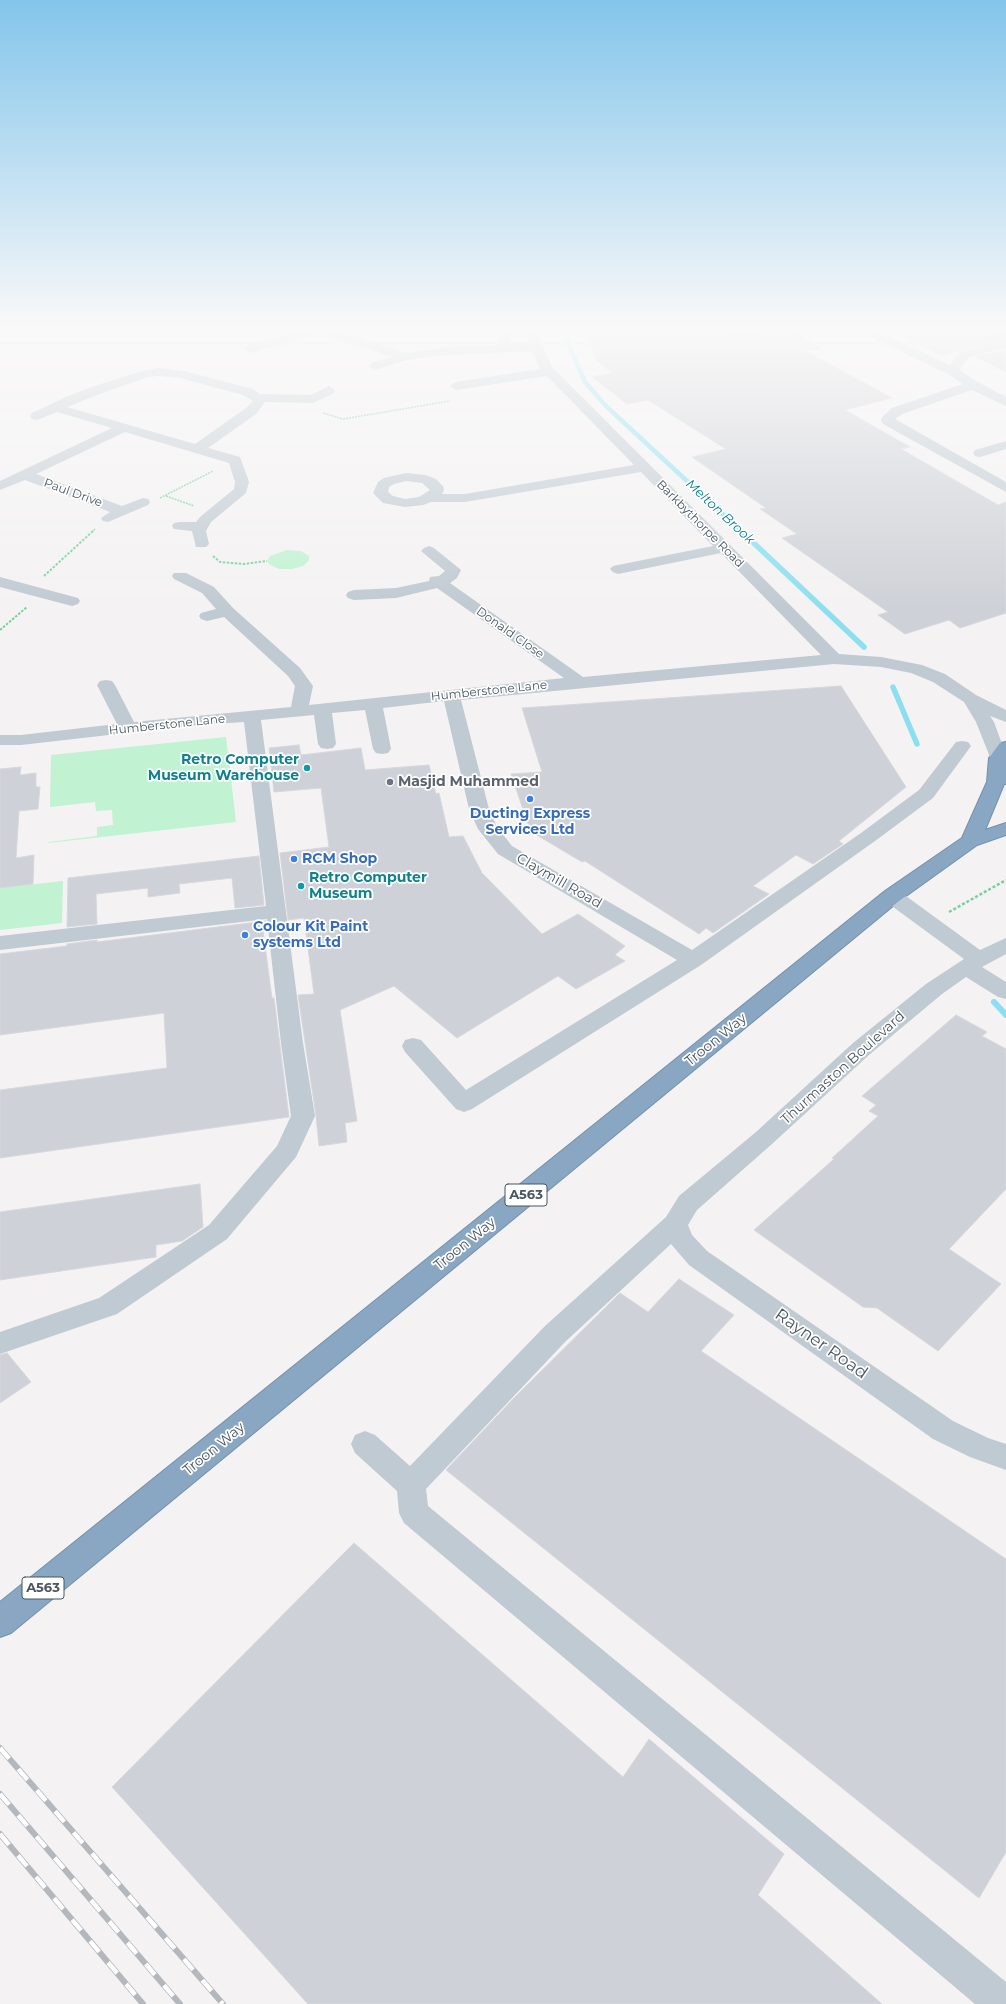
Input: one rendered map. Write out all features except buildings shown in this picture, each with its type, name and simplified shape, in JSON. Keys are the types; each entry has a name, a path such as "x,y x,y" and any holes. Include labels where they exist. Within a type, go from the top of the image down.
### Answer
{"highway":[{"path":"970,841 996,782 1002,764"},
{"name":"Troon Way","path":"0,1622 892,896 970,841 1006,829"}],"street":[{"path":"109,423 235,460 242,482 241,490 204,520 199,531 201,544"},
{"path":"197,449 219,436 237,423"},
{"name":"Barkbythorpe Road","path":"600,423 834,659"},
{"path":"891,423 1006,488"},
{"path":"0,486 126,427"},
{"path":"980,453 1006,445"},
{"path":"430,498 465,498 644,467"},
{"name":"Paul Drive","path":"25,475 121,511"},
{"name":"Paul Drive","path":"105,520 121,511 143,502"},
{"path":"179,526 201,527"},
{"path":"618,569 724,548"},
{"path":"354,595 404,591 438,582 451,576 453,570 429,551"},
{"path":"180,576 208,590 223,607 294,672 304,686 299,710"},
{"path":"0,582 72,601"},
{"name":"Donald Close","path":"438,582 580,682"},
{"path":"3,601 24,589"},
{"path":"207,616 223,607"},
{"name":"Humberstone Lane","path":"0,740 21,740 197,720 252,716 580,682 834,659 881,662 916,669 939,678 970,699 1006,717"},
{"path":"106,685 128,728"},
{"name":"Claymill Road","path":"451,695 479,809 488,829 505,850 693,960"},
{"name":"Humberstone Lane","path":"970,699 985,722 1002,764"},
{"path":"373,703 382,749"},
{"path":"322,708 327,744"},
{"path":"0,1343 108,1306 218,1232 287,1151 303,1116 292,1043 252,716"},
{"path":"413,1046 464,1103 693,960 868,838 926,794 962,746"},
{"path":"892,896 929,923 972,964 1006,992"},
{"path":"0,943 277,911"},
{"name":"Thurmaston Boulevard","path":"410,1485 555,1334 682,1213 861,1049 934,989 972,964 1006,945"},
{"name":"Rayner Road","path":"682,1213 682,1241 698,1258 937,1426 980,1448 1006,1457"},
{"path":"364,1444 410,1485 414,1514 1004,2004"}],"path":[{"path":"143,502 152,502 166,496 235,460"},
{"path":"166,496 213,513"},
{"path":"24,589 105,520"},
{"path":"201,544 220,562 244,564 267,561"},
{"path":"0,630 44,594"},
{"path":"929,923 1006,880"}],"green space":[{"path":"287,550 301,551 309,556 309,560 303,566 292,569 279,569 270,565 267,561 270,556"},
{"path":"226,737 236,822 48,843 97,836 97,827 113,825 112,810 96,811 95,802 50,807 51,755"},
{"path":"63,881 62,923 0,930 0,888"}],"waterway":[{"name":"Melton Brook","path":"624,423 742,532"},
{"name":"Melton Brook","path":"741,531 864,647"},
{"name":"Melton Brook","path":"893,687 917,744"},
{"name":"Melton Brook","path":"994,1002 1006,1015"}],"railway":[{"path":"0,1748 223,2004"},
{"path":"0,1794 180,2004"},
{"path":"0,1834 143,2004"}],"place":[{"name":"Retro Computer Museum Warehouse","path":"307,768"},
{"name":"Masjid Muhammed","path":"390,782"},
{"name":"Ducting Express Services Ltd","path":"530,799"},
{"name":"RCM Shop","path":"294,859"},
{"name":"Retro Computer Museum","path":"301,886"},
{"name":"Colour Kit Paint systems Ltd","path":"245,935"}]}
